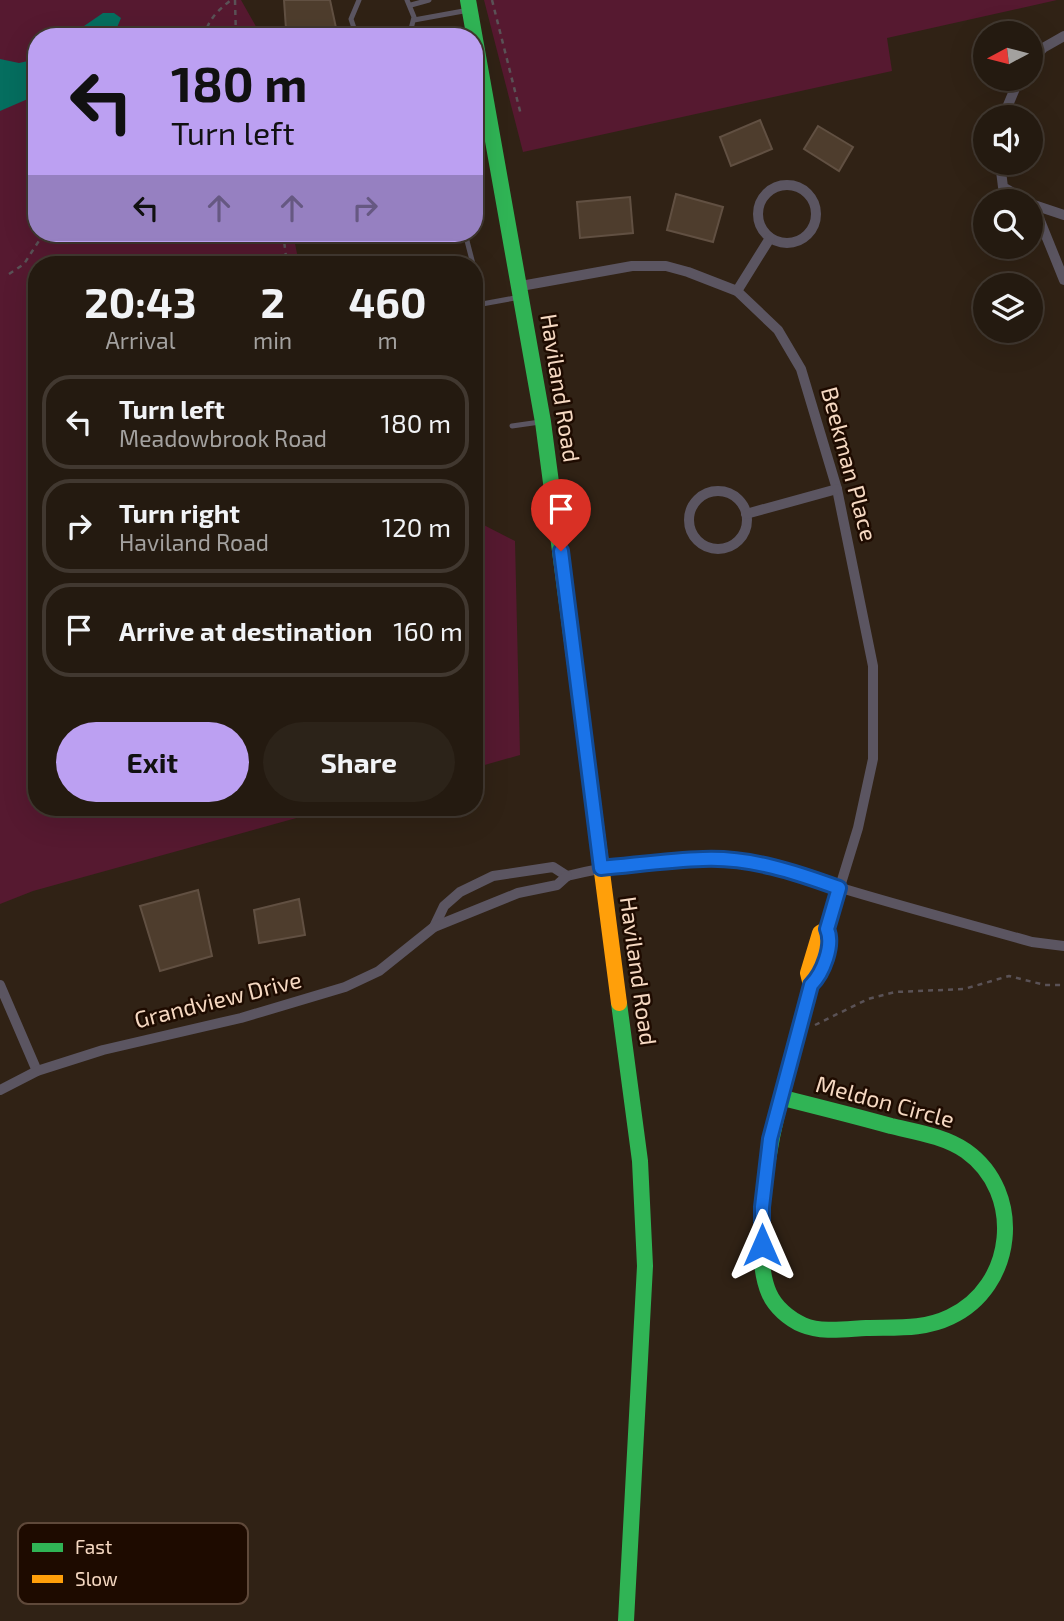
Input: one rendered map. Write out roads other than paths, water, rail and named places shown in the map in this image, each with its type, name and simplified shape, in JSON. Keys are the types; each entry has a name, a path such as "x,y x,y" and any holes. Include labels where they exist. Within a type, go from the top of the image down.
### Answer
{"street":[{"name":"Haviland Road","path":"469,5 473,28"},
{"path":"1043,48 1064,37"},
{"name":"Haviland Road","path":"483,81 543,422 640,1161 646,1266 626,1621"},
{"path":"782,185 804,190 816,209 810,231 792,243 770,238 758,219 763,197 782,185"},
{"path":"1043,208 1064,215"},
{"path":"1043,232 1064,280"},
{"path":"737,291 770,238"},
{"name":"Beekman Place","path":"522,291 574,274 649,264 688,272 737,291 778,330 792,352 810,392 837,489 873,666 873,760 858,828 839,888"},
{"path":"746,514 837,489"},
{"path":"711,492 733,496 746,514 742,536 724,549 702,545 689,527 693,505 711,492"},
{"path":"567,876 601,868 705,859 727,861 789,870 839,888 1032,942 1064,946"},
{"name":"Grandview Drive","path":"0,1090 37,1071 103,1050 304,1001 345,987 379,971 434,927 518,892 557,886 567,876 553,867 493,876 460,892 444,906 434,927"},
{"name":"Meldon Circle","path":"783,1098 947,1140 968,1150 988,1171 998,1189 1005,1214 1003,1254 986,1292 961,1312 932,1324 846,1330 802,1325 777,1306 768,1291 762,1207 770,1139 811,985 808,973 811,962 820,933 827,929 839,888"},
{"path":"0,985 37,1071"}],"lane":[{"path":"354,28 351,19 359,0"},
{"path":"412,28 414,20 409,2 429,0"},
{"path":"414,20 469,5"},
{"path":"483,304 522,291"},
{"path":"512,426 543,422"}],"water":[{"path":"103,13 114,13 121,18 117,28 81,28"},
{"path":"0,59 19,63 28,61 28,99 0,111"}]}
